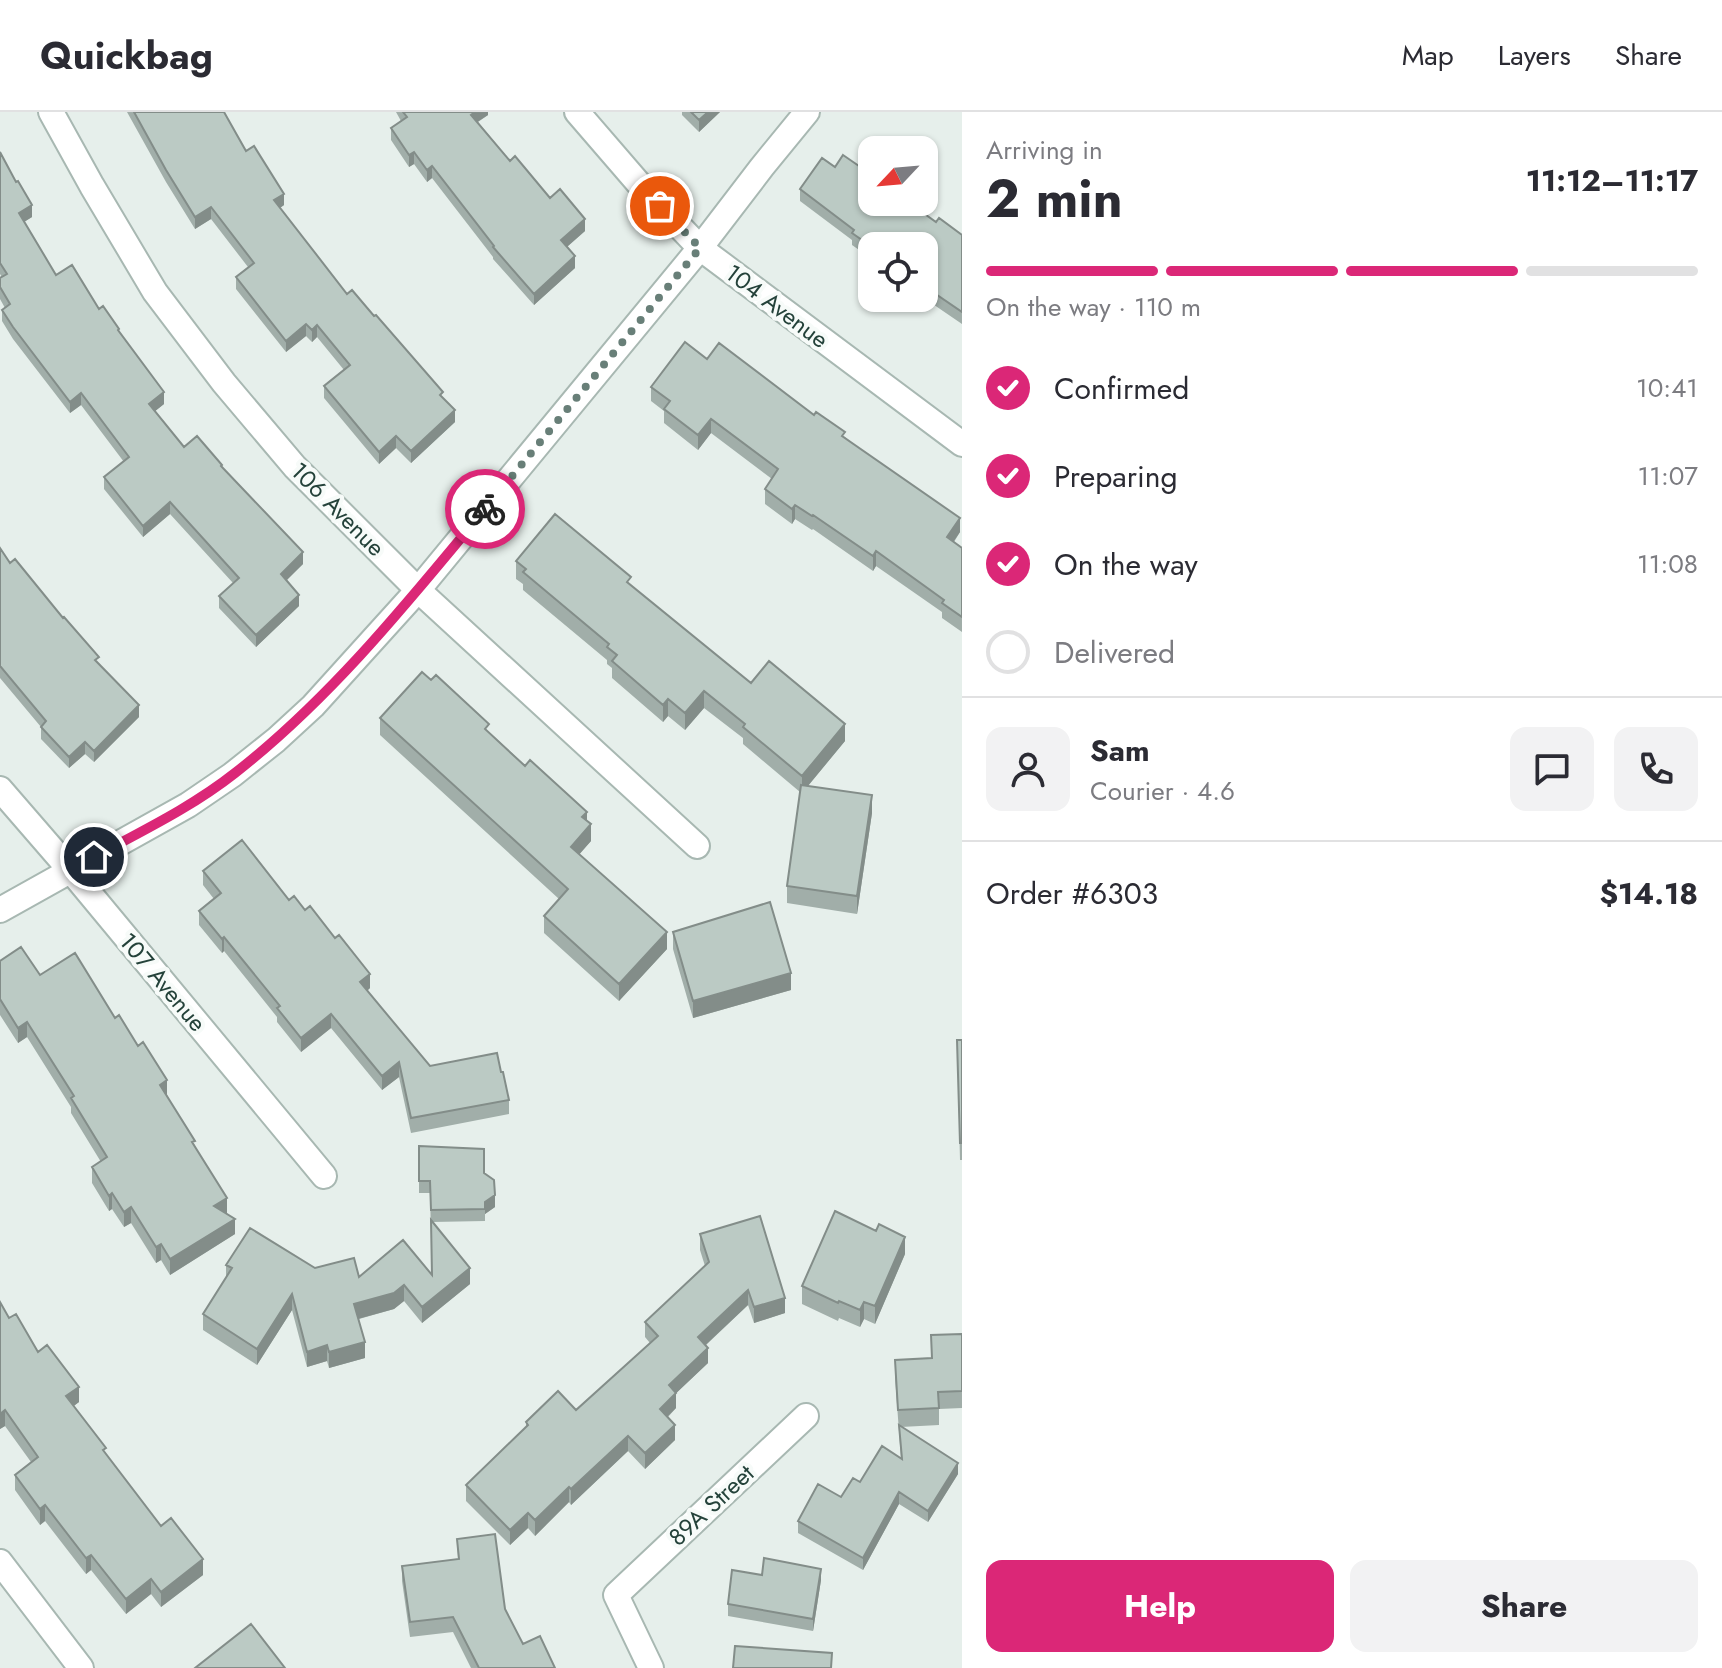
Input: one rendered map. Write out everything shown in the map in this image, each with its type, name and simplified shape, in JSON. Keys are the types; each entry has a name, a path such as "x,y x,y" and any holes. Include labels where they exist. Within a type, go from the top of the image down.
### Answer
{"street":[{"name":"106 Avenue","path":"51,112 155,292 224,383 295,467 418,590 697,846"},
{"name":"104 Avenue","path":"577,112 700,248 962,444"},
{"path":"0,910 188,805 232,775 313,706 418,590 700,248 807,112"},
{"name":"107 Avenue","path":"0,789 324,1176"},
{"name":"89A Street","path":"651,1668 616,1595 806,1416"},
{"path":"0,1562 81,1668"}],"building":[{"path":"134,112 224,112 246,151 254,146 284,194 274,200 347,294 352,290 376,315 455,410 411,451 396,436 379,452 324,386 350,365 317,325 312,330 306,324 286,341 236,277 254,263 211,207 195,217"},
{"path":"403,112 475,112 471,115 510,161 515,156 550,198 560,189 585,219 561,240 575,256 534,294 493,247 432,166 427,170 414,152 409,155 391,128 407,117"},
{"path":"691,112 708,112 699,120"},
{"path":"0,152 32,205 19,213 56,275 72,265 99,309 103,306 164,392 149,404 184,447 197,436 221,466 303,552 281,574 299,595 256,635 219,596 239,578 170,502 143,526 104,477 129,457 81,393 70,402 2,310 10,304 0,287 0,278 7,274 0,263"},
{"path":"843,155 858,165 858,216 928,216 936,222 939,218 962,235 962,312 938,296 938,232 858,232 858,237 852,233 854,230 800,189 822,158 835,167"},
{"path":"685,342 707,359 719,343 814,415 816,412 845,432 842,436 960,518 947,537 962,548 962,617 942,603 944,600 876,551 873,556 813,515 795,505 792,509 765,489 778,469 711,419 698,435 664,409 670,401 651,387"},
{"path":"555,514 631,577 627,582 751,683 769,661 845,724 802,776 704,691 685,713 668,699 663,705 612,661 617,655 607,647 609,644 523,572 526,569 516,561"},
{"path":"0,548 10,563 15,559 99,657 95,660 139,705 94,751 85,742 69,757 41,727 46,721 0,666"},
{"path":"422,672 431,680 436,675 489,724 485,729 525,766 530,760 587,812 582,817 591,824 571,847 667,932 619,984 544,916 568,889 380,718"},
{"path":"801,785 872,795 857,896 787,886"},
{"path":"242,840 289,900 294,896 305,910 310,906 335,938 339,935 370,974 360,982 430,1066 497,1053 509,1100 411,1118 399,1062 382,1076 331,1014 301,1038 277,1008 280,1006 199,911 221,893 203,871"},
{"path":"770,902 791,973 693,1001 673,932"},
{"path":"21,947 40,975 75,953 115,1018 119,1015 138,1046 143,1042 167,1080 160,1085 227,1198 214,1206 235,1219 170,1259 161,1244 156,1247 131,1207 124,1212 112,1193 109,1196 92,1167 107,1157 71,1098 74,1096 27,1022 18,1028 0,999 0,961"},
{"path":"957,1040 962,1040 962,1143 960,1143"},
{"path":"419,1146 484,1149 484,1173 494,1180 495,1195 485,1202 485,1209 431,1210 430,1181 419,1181"},
{"path":"835,1211 876,1231 879,1224 905,1237 875,1306 864,1302 860,1310 802,1286"},
{"path":"760,1216 785,1298 754,1307 748,1290 698,1337 708,1348 669,1385 676,1393 660,1409 675,1425 645,1453 628,1436 535,1520 528,1513 510,1530 466,1485 558,1391 576,1410 658,1336 645,1322 709,1262 700,1234"},
{"path":"431,1220 470,1268 422,1307 404,1285 394,1293 354,1304 365,1342 329,1352 327,1345 307,1352 292,1294 257,1349 203,1314 232,1268 226,1265 250,1228 315,1268 354,1258 359,1277 403,1240 432,1275"},
{"path":"0,1302 9,1318 16,1314 38,1352 47,1345 79,1387 66,1396 161,1526 171,1518 203,1559 161,1592 151,1579 126,1599 91,1555 86,1558 45,1505 40,1509 15,1475 38,1457 5,1410 0,1414"},
{"path":"962,1334 962,1391 938,1392 939,1408 898,1410 895,1360 932,1358 931,1335"},
{"path":"899,1425 958,1463 928,1511 899,1492 863,1558 798,1521 818,1484 841,1497 853,1478 860,1482 882,1446 902,1459"},
{"path":"495,1534 505,1609 523,1644 540,1636 555,1668 479,1668 453,1617 410,1622 402,1566 459,1559 457,1539"},
{"path":"764,1558 821,1569 813,1619 728,1604 732,1570 762,1575"},
{"path":"251,1624 285,1668 195,1668"},
{"path":"735,1646 832,1653 831,1668 733,1668"}],"way so far":[{"path":"485,509 700,248 660,206"}],"route":[{"path":"94,857 188,805 276,740 313,706 418,590 485,509"}]}
